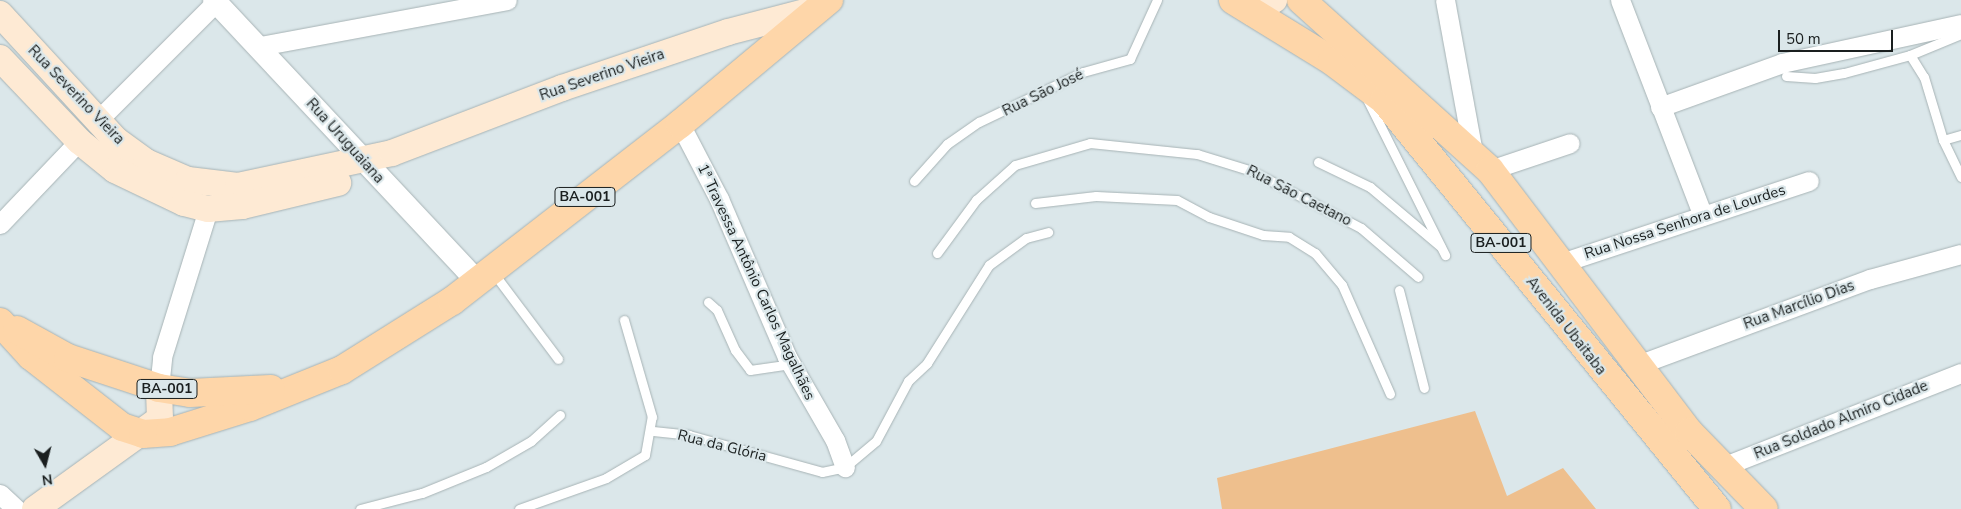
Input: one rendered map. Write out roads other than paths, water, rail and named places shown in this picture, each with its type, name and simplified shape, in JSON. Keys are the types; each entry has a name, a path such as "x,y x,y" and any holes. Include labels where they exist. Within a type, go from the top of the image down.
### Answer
{"main road":[{"name":"BA-001","path":"1301,0 1339,39 1481,161 1722,467 1764,509"},
{"name":"BA-001","path":"1,323 31,356 100,410 122,427 143,434 208,422 342,370 399,337 487,280 680,124 823,4"},
{"name":"Rua Severino Vieira","path":"0,58 79,141 139,184 208,209 276,202 392,153 562,88 728,32 823,4"},
{"name":"Avenida Ubaitaba","path":"1253,4 1364,82 1431,156 1717,509"},
{"name":"Rua Severino Vieira","path":"2,20 97,121 146,162 188,180 238,186 365,164"},
{"name":"BA-001","path":"1,323 109,374 160,388 233,393 273,388 342,370"},
{"path":"100,410 98,390 109,374"},
{"path":"35,509 143,434 160,420 160,388"}],"street":[{"path":"260,46 507,0"},
{"path":"1445,0 1481,161 1570,143"},
{"path":"1620,0 1703,216"},
{"path":"97,121 215,1"},
{"name":"Rua Uruguaiana","path":"215,1 260,46 365,164 487,280"},
{"path":"1660,107 1782,63 1961,24"},
{"name":"1ª Travessa Antônio Carlos Magalhães","path":"680,124 719,199 791,364 835,440 845,467"},
{"path":"0,224 79,141"},
{"name":"Rua Nossa Senhora de Lourdes","path":"1560,263 1809,181"},
{"path":"160,388 162,357 208,209"},
{"name":"Rua Marcílio Dias","path":"1640,364 1870,279 1961,254"},
{"name":"Rua Soldado Almiro Cidade","path":"1722,467 1961,373"},
{"path":"0,494 16,509"}],"lane":[{"name":"Rua São José","path":"914,181 947,144 979,122 1084,72 1130,59 1156,0"},
{"path":"1786,76 1815,78 1910,55 1961,34"},
{"path":"1910,55 1924,77 1943,140 1961,178"},
{"path":"1318,162 1370,187 1444,251 1389,150 1364,82"},
{"path":"1943,140 1961,135"},
{"name":"Rua São Caetano","path":"937,253 976,200 1015,165 1090,143 1197,154 1252,171 1361,228 1418,277"},
{"path":"1035,203 1096,196 1181,200 1209,217 1263,235 1289,237 1315,253 1342,285 1390,394"},
{"path":"845,467 876,441 908,381 927,363 989,265 1026,238 1048,232"},
{"path":"487,280 558,359"},
{"path":"1398,290 1424,388"},
{"path":"708,302 717,310 735,350 750,370 791,364"},
{"path":"519,509 606,478 641,459 653,431 645,386 624,320"},
{"path":"360,509 422,493 486,467 531,441 560,415"},
{"name":"Rua da Glória","path":"653,431 690,436 822,472 845,467"}]}
